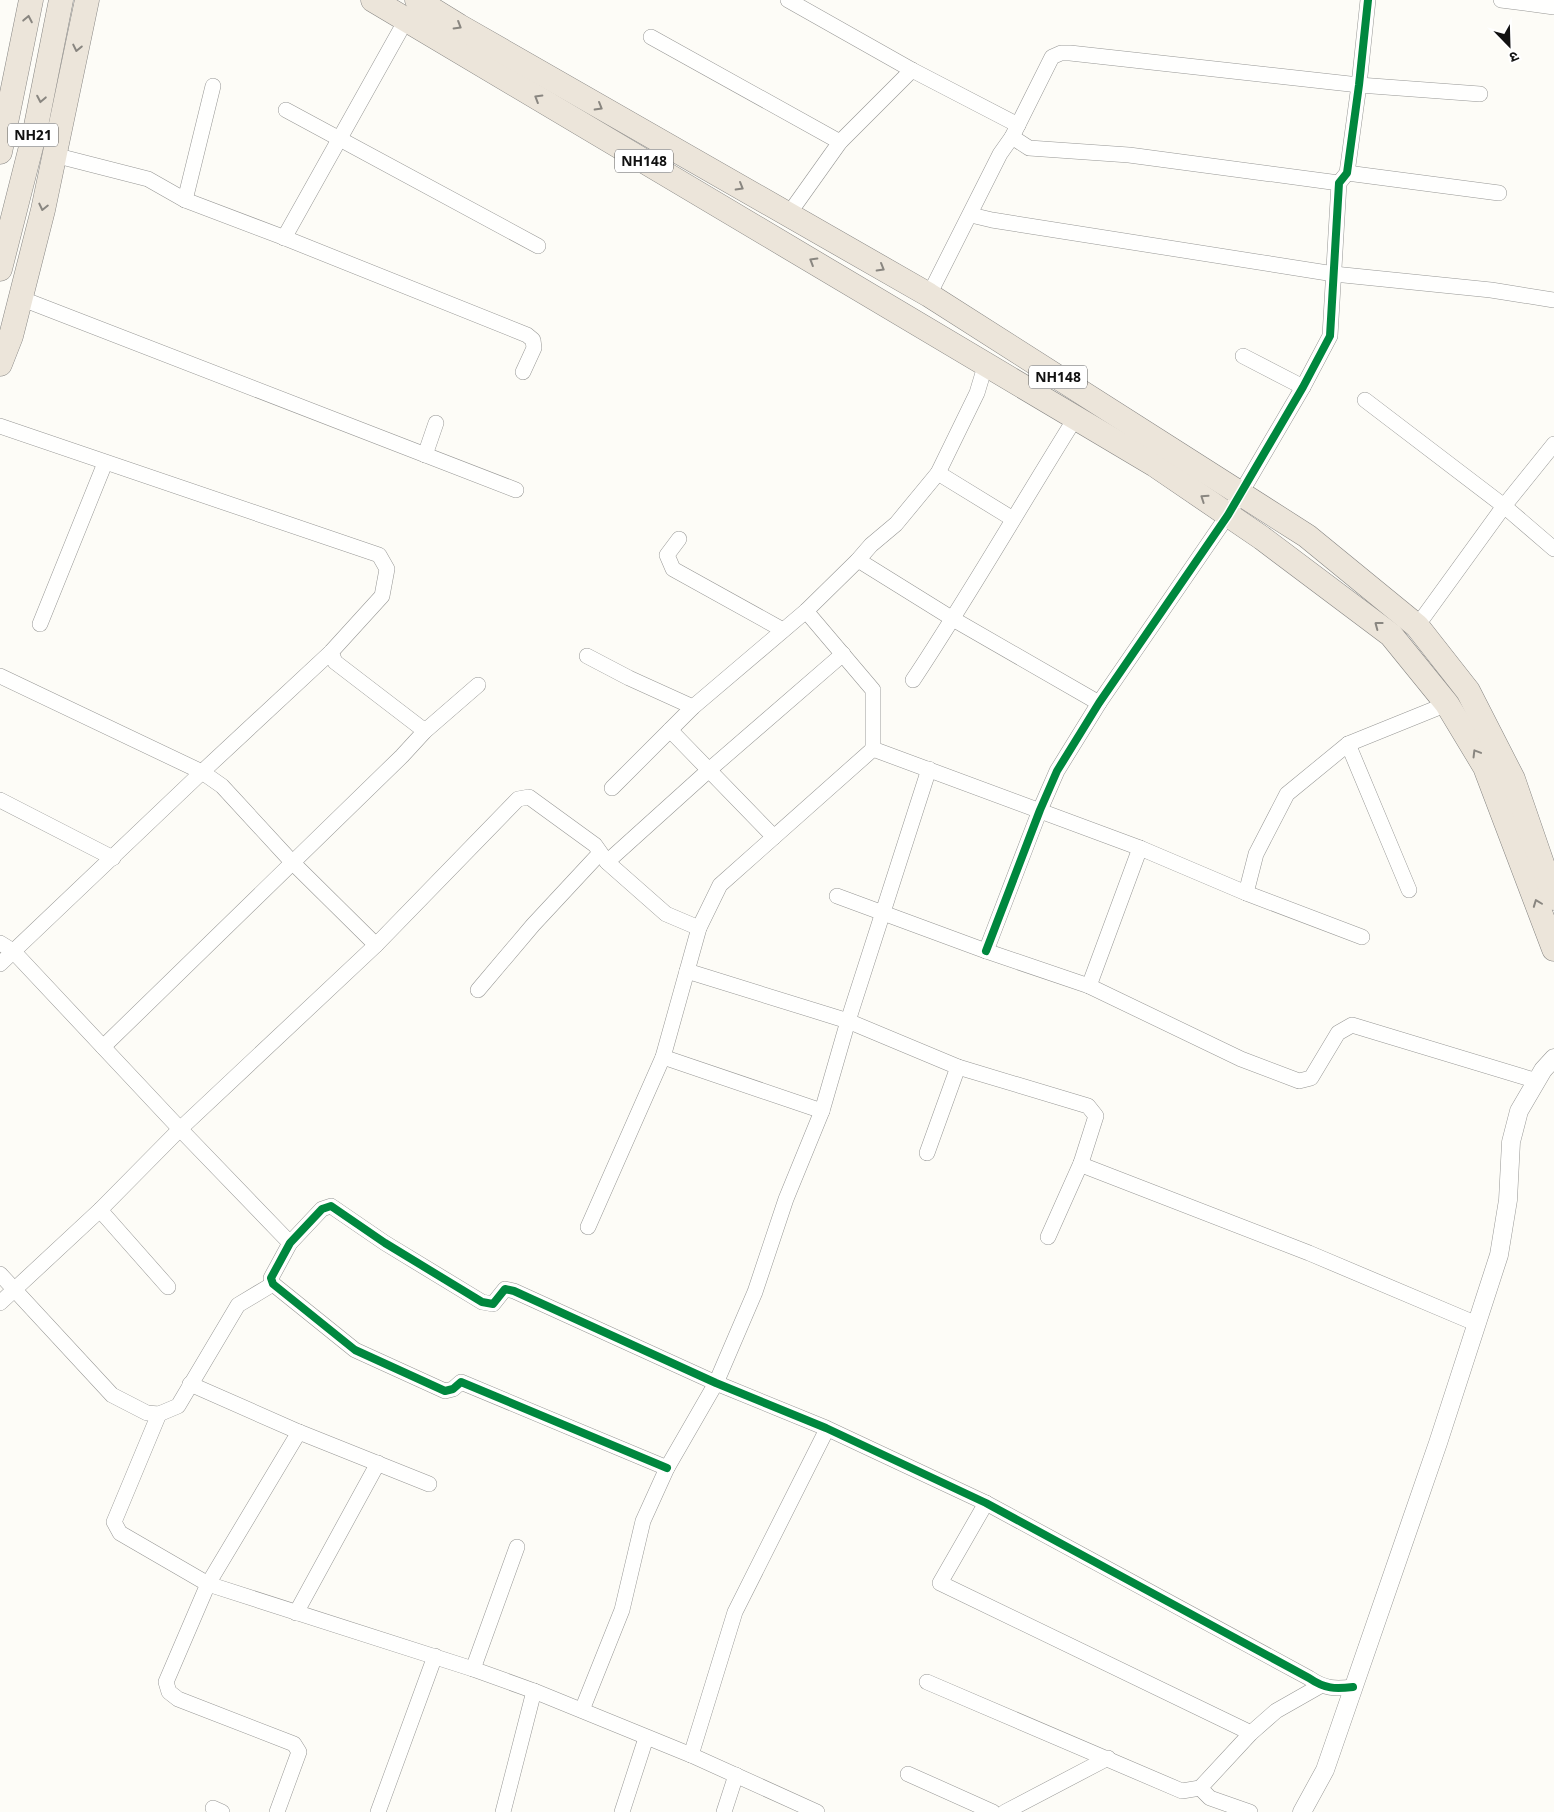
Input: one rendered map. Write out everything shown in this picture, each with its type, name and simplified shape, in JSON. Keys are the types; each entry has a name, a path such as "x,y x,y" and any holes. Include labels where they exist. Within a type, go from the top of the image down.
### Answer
{"highway":[{"name":"NH21","path":"0,152 31,0"},
{"name":"NH21","path":"0,269 35,131 61,0"},
{"path":"0,364 11,336 43,210 86,0"},
{"name":"NH148","path":"373,0 459,26 929,295 1307,536 1417,626 1468,691 1513,779 1554,898"},
{"name":"NH148","path":"411,10 955,345 1155,465 1262,538 1391,634 1447,704 1485,767 1554,949"},
{"path":"955,345 969,321"}],"street":[{"path":"788,0 1015,131 1029,148 1129,155 1499,193"},
{"path":"986,951 1040,810 1057,771 1099,703 1228,515 1303,387 1330,336 1343,178 1359,85 1368,0"},
{"path":"1501,0 1554,7"},
{"path":"284,238 411,10"},
{"path":"651,37 840,142"},
{"path":"929,295 1000,154 1015,131 1052,57 1061,53 1070,52 1359,85 1480,94"},
{"path":"788,215 840,142 912,70"},
{"path":"185,200 214,86"},
{"path":"286,110 538,246"},
{"path":"54,155 148,178 185,200 527,335 533,340 534,348 523,372"},
{"path":"971,214 992,220 1334,274 1490,290 1554,300"},
{"path":"20,298 516,490"},
{"path":"1243,356 1303,387"},
{"path":"612,788 693,707 806,611 871,545 896,524 938,473 977,393 986,363"},
{"path":"1365,400 1504,506 1554,549"},
{"path":"913,680 953,619 1012,519 1076,417"},
{"path":"425,455 436,423"},
{"path":"0,426 379,556 386,569 382,596 331,652 0,964"},
{"path":"1417,626 1504,506 1554,444"},
{"path":"40,624 105,462"},
{"path":"938,473 1012,519"},
{"path":"678,539 667,555 673,569 783,630"},
{"path":"858,560 953,619 1099,703"},
{"path":"588,1227 663,1057 699,928 720,885 874,749 873,690 806,611"},
{"path":"331,652 335,662 425,732"},
{"path":"478,990 533,925 603,857 709,770 843,654"},
{"path":"587,656 629,678 693,707"},
{"path":"0,676 202,772 222,786 292,862 376,945"},
{"path":"103,1047 425,732 478,685"},
{"path":"1246,893 1256,854 1287,794 1348,744 1447,704"},
{"path":"670,730 774,837"},
{"path":"1348,744 1409,890"},
{"path":"874,749 1140,848 1246,893 1362,938"},
{"path":"582,1710 622,1610 643,1521 667,1468 716,1383 755,1292 786,1199 822,1111 848,1021 929,769"},
{"path":"0,1303 100,1210 180,1129 376,945 518,799 528,798 595,845 603,857 666,914 699,928"},
{"path":"0,800 113,858"},
{"path":"1089,986 1140,848"},
{"path":"837,896 986,951 1089,986 1241,1059 1300,1081 1312,1078 1338,1034 1352,1024 1537,1081"},
{"path":"0,943 13,951 290,1243"},
{"path":"687,971 848,1021 958,1067 1088,1106 1096,1116 1080,1163 1048,1237"},
{"path":"663,1057 822,1111"},
{"path":"1302,1812 1325,1770 1438,1442 1499,1255 1508,1200 1511,1142 1519,1111 1543,1070 1554,1058"},
{"path":"927,1153 958,1067"},
{"path":"1080,1163 1310,1254 1477,1324"},
{"path":"667,1468 461,1382 453,1389 445,1391 355,1350 273,1284 272,1278 290,1243 322,1209 331,1206 385,1243 482,1302 493,1304 505,1289 514,1291 716,1383 827,1429 986,1503 1309,1678 1320,1686 1353,1687"},
{"path":"100,1210 168,1287"},
{"path":"0,1274 112,1395 147,1413 159,1414 178,1406 238,1305 273,1284"},
{"path":"190,1384 299,1432 429,1484"},
{"path":"159,1414 114,1522 120,1533 208,1584 435,1656 534,1691 691,1755 817,1812"},
{"path":"691,1755 735,1612 827,1429"},
{"path":"277,1812 299,1752 294,1744 178,1699 169,1692 166,1682 208,1584 299,1432"},
{"path":"296,1613 378,1463"},
{"path":"986,1503 940,1584 1251,1733"},
{"path":"473,1669 517,1547"},
{"path":"378,1812 435,1656"},
{"path":"926,1682 1182,1791 1200,1788 1251,1733 1276,1711 1320,1686"},
{"path":"503,1812 534,1691"},
{"path":"622,1812 646,1738"},
{"path":"1006,1812 1108,1758"},
{"path":"908,1774 993,1812"},
{"path":"724,1812 736,1775"},
{"path":"1200,1788 1210,1798 1250,1812"}],"cycle path":[{"path":"986,951 1040,810 1057,771 1099,703 1228,515 1303,387 1330,336 1339,183 1347,173 1368,0"},
{"path":"667,1468 461,1382 453,1389 445,1391 355,1350 273,1284 271,1278 290,1243 322,1209 331,1206 385,1243 482,1302 493,1304 505,1289 514,1291 716,1383 826,1428 986,1503 1320,1684 1335,1688 1353,1687"}]}
